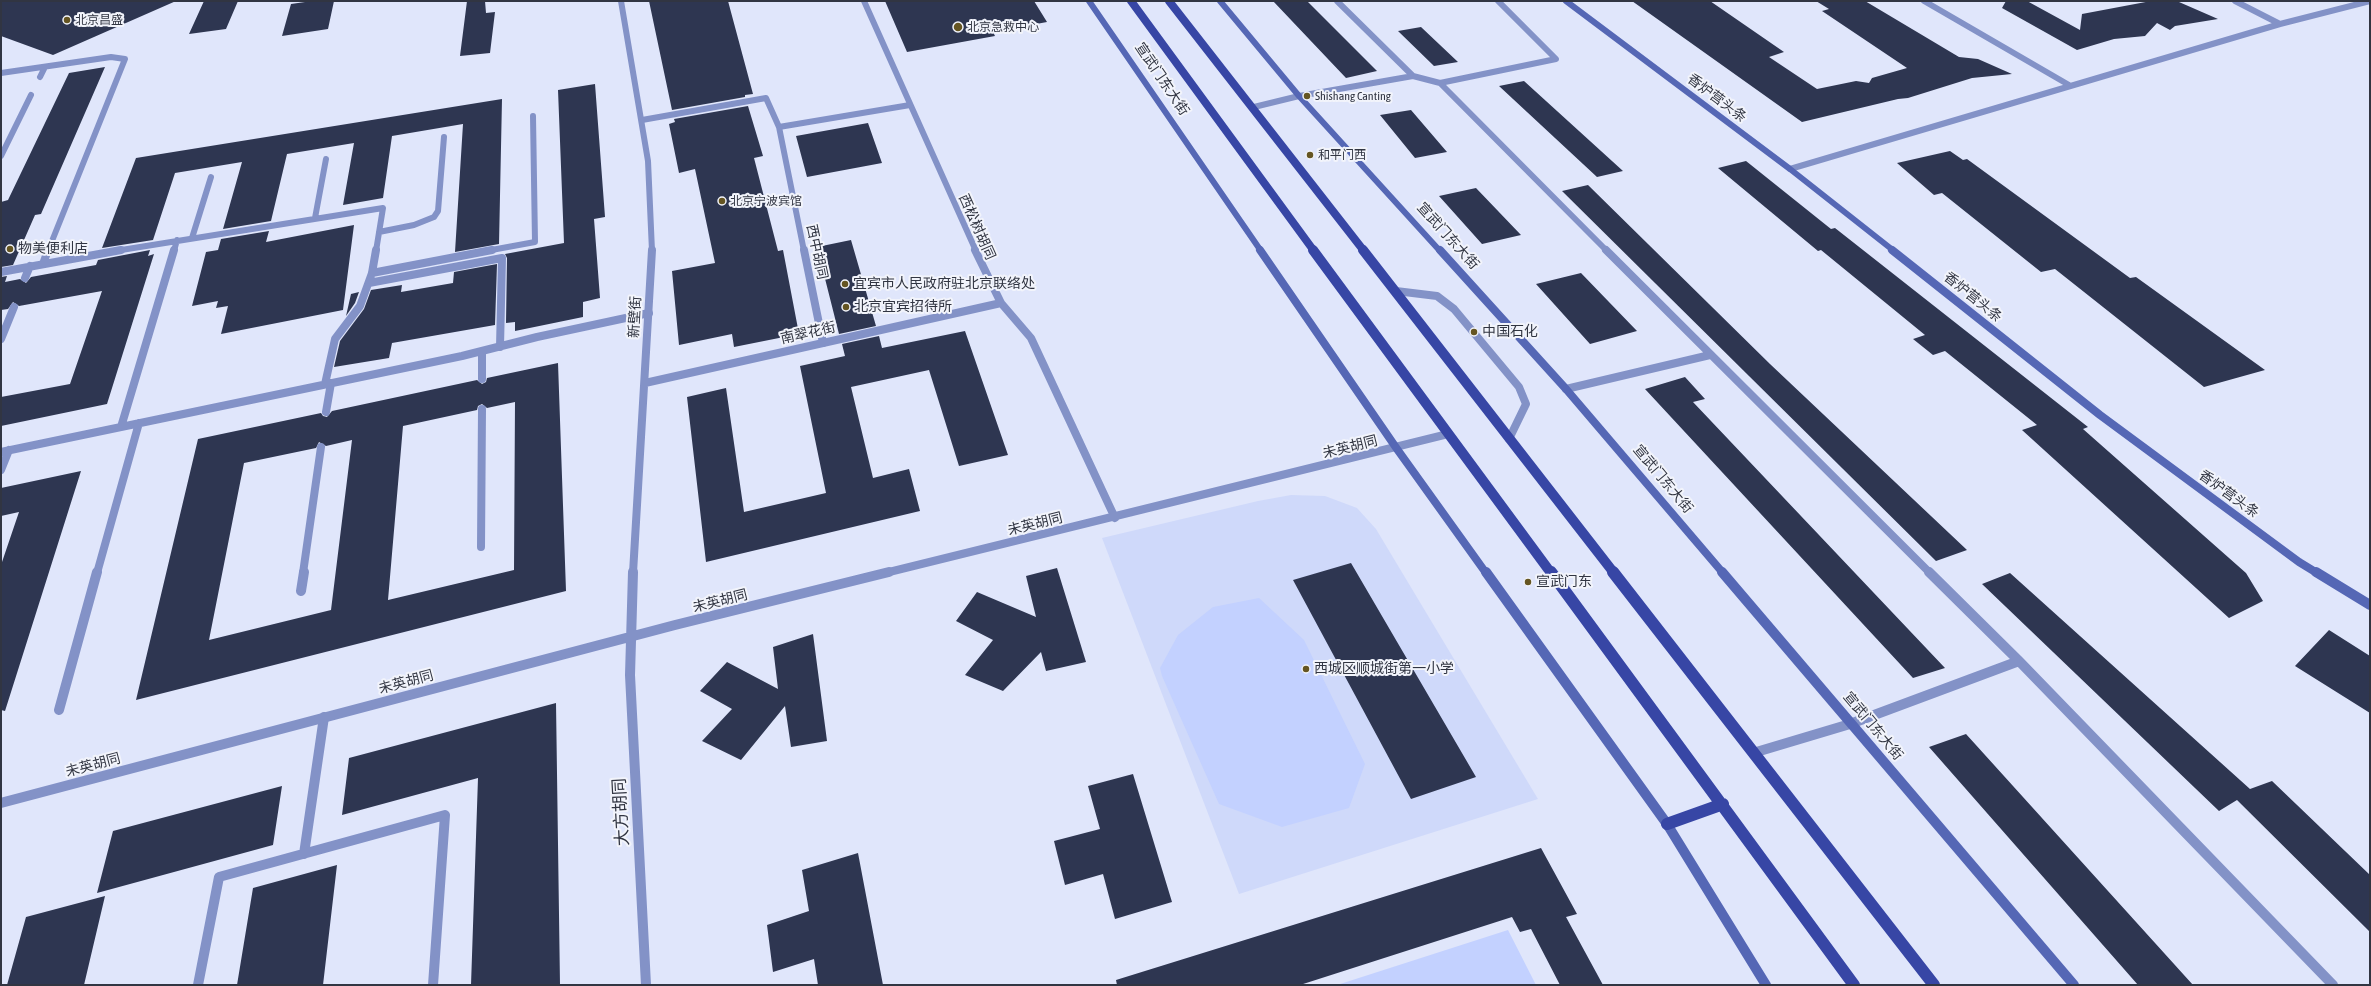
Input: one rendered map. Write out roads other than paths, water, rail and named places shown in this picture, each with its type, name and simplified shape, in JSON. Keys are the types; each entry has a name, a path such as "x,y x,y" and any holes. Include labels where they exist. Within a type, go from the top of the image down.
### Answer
{"main road":[{"name":"宣武门东大街","path":"1131,1 1448,434 1723,804 1854,985"},
{"path":"1170,1 1934,985"},
{"path":"1667,824 1723,804"}],"street":[{"name":"新壁街","path":"621,1 642,120 651,206 649,313 631,598 630,636"},
{"name":"西松树胡同","path":"864,1 984,272 1001,303 1031,338 1115,518"},
{"name":"宣武门东大街","path":"1089,1 1397,449 1667,824 1766,985"},
{"name":"宣武门东大街","path":"1220,1 1299,96 1566,389 2074,985"},
{"path":"1337,1 1412,76"},
{"path":"1254,108 1299,96 1412,76 1440,83 1556,59 1498,1"},
{"name":"香炉营头条","path":"1566,1 1790,168 2100,415 2299,562 2370,605"},
{"path":"1924,1 2069,86"},
{"path":"2235,1 2280,24"},
{"path":"1790,168 2280,24 2370,1"},
{"path":"1,73 118,56 122,57 125,61 43,264"},
{"path":"40,77 45,67"},
{"path":"1440,83 1710,355 2019,660 2333,985"},
{"path":"1,156 31,95"},
{"name":"西中胡同","path":"642,120 766,98 778,127 823,343"},
{"path":"778,127 910,105"},
{"path":"372,273 535,242 533,116"},
{"path":"379,232 414,225 434,217 438,211 444,137"},
{"path":"315,218 326,159"},
{"path":"192,238 211,176"},
{"path":"1,272 177,240 383,208 369,283 360,306 335,340 328,384 326,412"},
{"path":"121,427 177,240"},
{"path":"369,283 502,258 500,347"},
{"path":"26,278 30,266"},
{"path":"1396,291 1437,296 1454,308 1519,387 1526,404 1509,438"},
{"name":"南翠花街","path":"645,383 1001,303"},
{"path":"1,339 14,307"},
{"path":"1,470 5,451 482,351 537,337 649,313"},
{"path":"482,351 482,379"},
{"path":"1566,389 1710,355"},
{"path":"481,547 482,409"},
{"path":"59,710 139,423"},
{"name":"未英胡同","path":"1,803 630,636 1397,449 1448,434"},
{"path":"301,591 321,447"},
{"name":"大方胡同","path":"630,636 630,674 646,985"},
{"path":"1753,753 1850,724 2019,660"},
{"path":"304,854 324,717"},
{"path":"198,985 219,877 445,815 433,985"}],"place":[{"name":"北京昌盛","path":"67,20"},
{"name":"北京急救中心","path":"958,27"},
{"name":"Shishang Canting","path":"1307,96"},
{"name":"和平门西","path":"1310,155"},
{"name":"北京宁波宾馆","path":"722,201"},
{"name":"物美便利店","path":"10,249"},
{"name":"宜宾市人民政府驻北京联络处","path":"845,284"},
{"name":"北京宜宾招待所","path":"846,307"},
{"name":"中国石化","path":"1474,332"},
{"name":"宣武门东","path":"1528,582"},
{"name":"西城区顺城街第一小学","path":"1306,669"}]}
